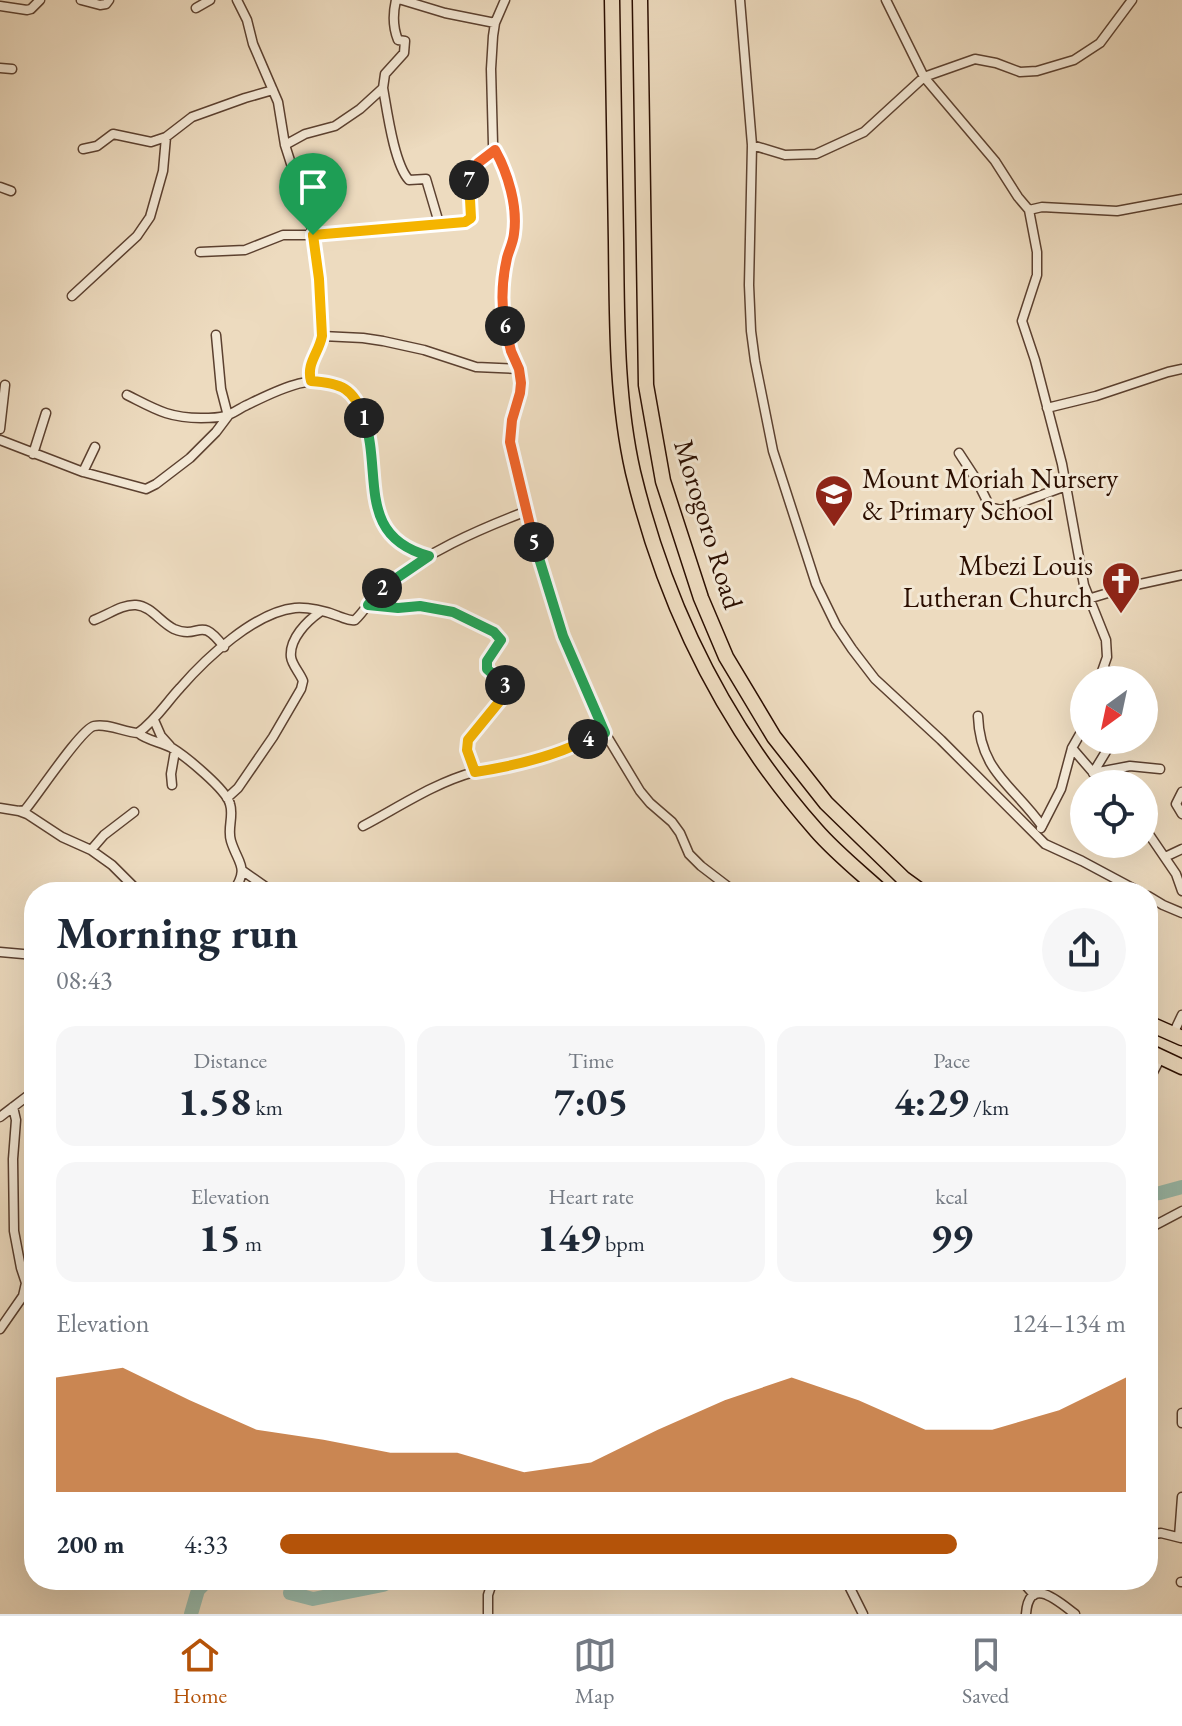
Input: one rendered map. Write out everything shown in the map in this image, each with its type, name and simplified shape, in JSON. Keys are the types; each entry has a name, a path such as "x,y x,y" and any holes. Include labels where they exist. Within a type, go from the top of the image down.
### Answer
{"highway":[{"name":"Morogoro Road","path":"612,0 617,314 622,397 633,470 657,556 699,657 726,710 763,766 817,831 871,882"},
{"name":"Morogoro Road","path":"640,0 646,385 663,481 701,598 726,657 774,737 826,803 908,882"},
{"path":"1158,1027 1177,1036"},
{"path":"1158,1055 1182,1067"}],"street":[{"path":"0,6 27,10 40,0"},
{"path":"81,0 100,5 109,0"},
{"path":"196,8 210,0"},
{"path":"237,0 278,102 285,145 313,235 322,341 310,363 311,381"},
{"path":"439,223 426,179 409,180 405,177 392,134 383,88 385,74 404,53 405,46 405,41 398,40 394,10 399,0 425,3 495,23"},
{"path":"505,0 495,23 491,69 495,150 507,178 515,220 502,293 502,312 519,369 520,393 512,420 510,442 532,537 563,636 605,733 640,791 672,822 689,854 720,882"},
{"path":"740,0 752,145 751,331 773,451 816,584 836,625 875,679 1052,849 1121,882"},
{"path":"886,0 924,77 995,161 1029,210 1037,252 1037,275 1022,321 1035,360 1066,486 1088,599 1106,640 1105,666"},
{"path":"752,145 785,155 816,154 864,132 924,77 975,59 1020,72 1037,71 1074,60 1100,43 1132,0"},
{"path":"0,68 12,69"},
{"path":"285,145 305,134 342,122 383,88"},
{"path":"83,149 97,146 113,134 151,142 166,137 192,117 273,90"},
{"path":"72,296 137,236 150,217 163,171 166,137"},
{"path":"200,252 245,250 283,235 465,222 470,219 470,175 478,163 495,150"},
{"path":"0,187 11,191"},
{"path":"1029,210 1042,207 1117,211 1182,199"},
{"path":"216,335 221,389 228,416"},
{"path":"322,336 383,341 476,367 519,369"},
{"path":"1047,408 1182,369"},
{"path":"0,440 83,472 147,488 190,458 210,440 228,416 266,396 311,381 334,383 354,397 367,425 379,515 383,524 395,540 429,556"},
{"path":"0,429 5,385"},
{"path":"127,395 176,417 228,416"},
{"path":"33,454 46,413"},
{"path":"83,472 95,447"},
{"path":"959,453 994,510 1007,509 1066,486"},
{"path":"138,733 154,720 196,669 256,622 275,612 299,607 355,620 384,586 429,556 527,511"},
{"path":"1088,599 1182,575"},
{"path":"94,620 135,604 144,607 171,628 184,632 204,628 210,630 224,647"},
{"path":"368,605 398,608 420,606 442,610 494,632 501,640 486,665 490,673 508,689 468,740 467,750 475,772"},
{"path":"227,798 238,788 273,737 301,689 303,681 292,662 292,648 302,627 320,612"},
{"path":"978,716 982,746 989,763 1042,826"},
{"path":"154,720 161,736 174,750 212,781 227,798 231,811 230,840 243,871 240,882"},
{"path":"19,811 25,810 89,728 98,725 138,733 174,750"},
{"path":"363,826 430,788 475,772 545,757 605,733"},
{"path":"172,785 174,750"},
{"path":"1037,836 1061,789 1070,754"},
{"path":"1077,754 1090,770"},
{"path":"1109,770 1130,766 1160,769"},
{"path":"1182,792 1176,804 1182,814"},
{"path":"0,808 27,814 62,837 91,850 129,882"},
{"path":"91,850 104,835 134,812"},
{"path":"1158,847 1176,874 1182,891"},
{"path":"1165,857 1182,849"},
{"path":"243,871 259,882"},
{"path":"1158,902 1182,913"},
{"path":"0,952 24,954"},
{"path":"1177,1036 1182,1015"},
{"path":"0,1117 24,1099"},
{"path":"13,1107 16,1120 14,1231 24,1277"},
{"path":"1158,1224 1182,1211"},
{"path":"0,1329 24,1292"},
{"path":"1182,1413 1182,1423"},
{"path":"1158,1533 1180,1538 1182,1497"},
{"path":"488,1614 490,1590"},
{"path":"851,1590 863,1614"},
{"path":"1030,1590 1034,1595"},
{"path":"1026,1614 1029,1600 1034,1595 1044,1593 1075,1614"}],"waterway":[{"path":"1158,1193 1182,1187"},
{"path":"191,1614 198,1590"},
{"path":"291,1590 290,1593 313,1599 358,1590"}],"place":[{"name":"Mount Moriah Nursery & Primary School","path":"834,528"},
{"name":"Mbezi Louis Lutheran Church","path":"1121,615"}],"route":[{"path":"495,150 507,178 515,220 502,293 507,337 521,383 510,442 529,527 563,636 605,733 545,757 475,772 466,744 508,689 490,673 486,665 501,640 494,632 453,612 420,606 398,608 368,605 384,586 429,556 395,540 386,531 379,515 367,425 354,397 334,383 311,381 309,376 310,363 322,341 313,235 465,222 471,218 470,175 478,163 495,150"}]}
